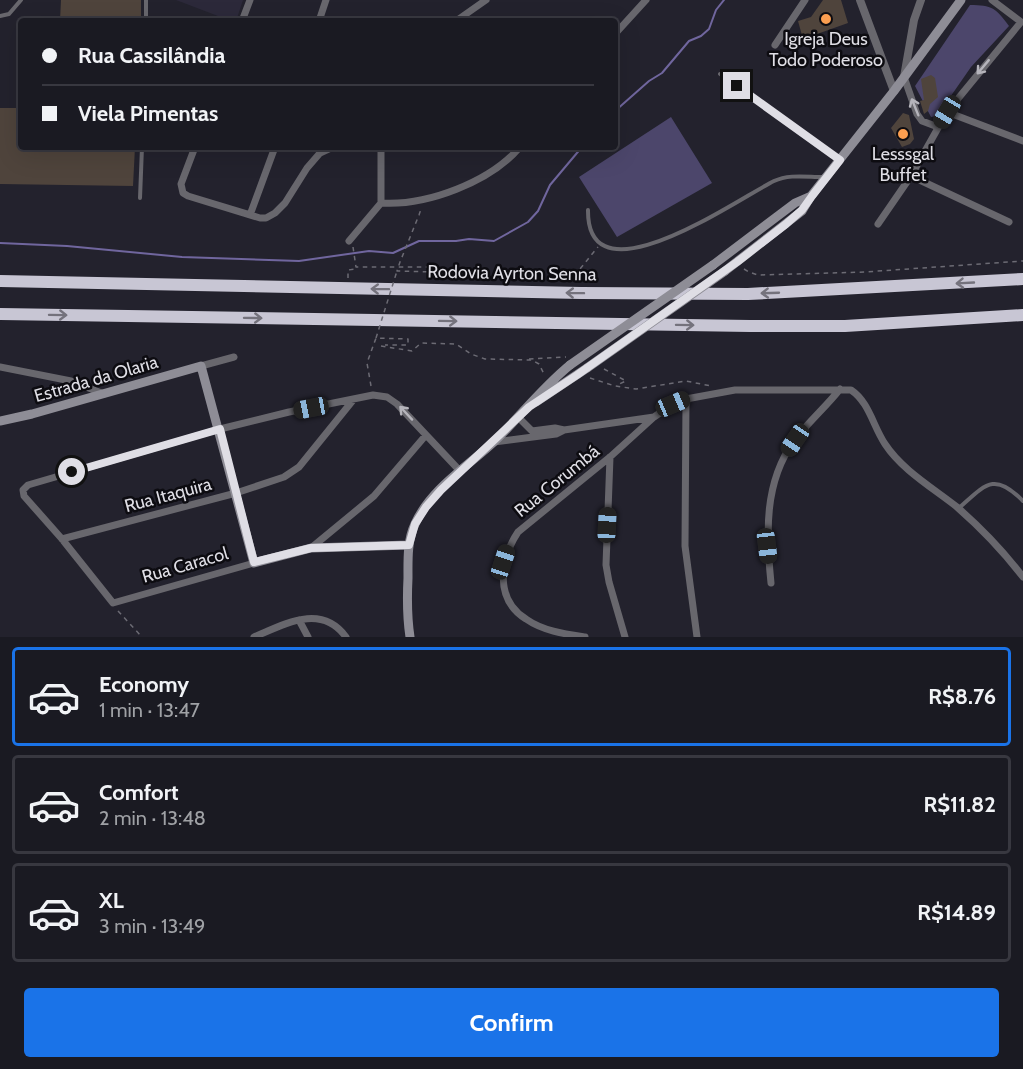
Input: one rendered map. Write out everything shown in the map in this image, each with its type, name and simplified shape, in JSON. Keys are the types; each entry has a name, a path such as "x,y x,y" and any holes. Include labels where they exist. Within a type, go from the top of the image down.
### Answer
{"highway":[{"name":"Rodovia Ayrton Senna","path":"0,281 581,293 748,294 1023,279"},
{"path":"0,314 750,326 845,326 1023,315"}],"main road":[{"path":"529,407 725,271 802,210 961,0"},
{"path":"410,637 407,601 409,545 415,524 426,507 460,471 494,442 529,407 570,361 714,265 795,202 812,196"},
{"path":"201,366 220,429 254,562"},
{"name":"Estrada da Olaria","path":"0,421 201,366"},
{"name":"Rua Caracol","path":"254,562 311,548 409,545"}],"street":[{"path":"243,18 250,0"},
{"path":"320,18 326,0"},
{"path":"460,18 486,0"},
{"path":"618,31 646,0"},
{"path":"775,45 805,0"},
{"path":"860,0 894,91"},
{"path":"921,0 914,20 904,77 917,114 922,121 938,127"},
{"path":"878,224 911,176 947,112 1022,23 992,0"},
{"path":"947,112 1023,141"},
{"path":"194,150 181,189 188,196 260,218 266,218 275,213 285,203 307,168 320,153 326,150"},
{"path":"250,215 274,150"},
{"path":"351,244 381,202 381,150"},
{"path":"381,202 407,202 443,194 483,177 516,150"},
{"path":"911,176 1009,222"},
{"path":"201,366 234,357"},
{"path":"0,367 70,381 104,394"},
{"path":"771,582 767,520 778,470 795,440 840,389"},
{"path":"494,442 654,417 673,404 686,399 735,390 851,390 858,395 885,444 897,459 959,509 995,544 1023,577"},
{"path":"113,603 24,496 23,489 28,485 220,429 373,395 392,399 460,471"},
{"name":"Rua Itaquira","path":"62,539 236,493 292,473 326,436 354,399"},
{"path":"686,399 685,546 697,637"},
{"path":"518,417 532,431 555,428 564,430"},
{"name":"Rua Corumbá","path":"585,637 545,629 525,619 512,607 502,576 508,546 518,532 610,458 654,417"},
{"path":"311,548 374,496 426,435"},
{"path":"610,458 606,565 625,637"},
{"name":"Rua Caracol","path":"113,603 254,562"},
{"path":"254,637 299,620 317,618 336,626 346,637"},
{"path":"299,620 308,637"}],"lane":[{"path":"0,15 9,14 21,0"},
{"path":"146,0 146,18"},
{"path":"720,74 840,160"},
{"path":"140,198 142,150"},
{"path":"588,210 593,238 610,250 624,251 655,243 710,218 784,178 827,177"},
{"path":"959,509 988,484 998,483 1023,501"}],"path":[{"path":"373,395 367,363 397,271 419,215"},
{"path":"351,244 356,266"},
{"path":"567,281 575,276 600,245"},
{"path":"737,262 749,272 758,275 865,272 1023,261"},
{"path":"348,278 348,270 356,269 356,266 434,267 433,272 397,271"},
{"path":"376,338 408,339 408,345 381,346 412,351 421,343 452,344 485,359 570,361"},
{"path":"525,359 539,364 549,383"},
{"path":"604,369 626,381 615,386"},
{"path":"577,375 615,386 636,389 686,381 716,387"},
{"path":"113,603 120,615 142,637"}],"shaded area":[{"path":"176,0 243,0 237,18 223,18"},
{"path":"970,5 993,9 1009,26 971,67 937,116 931,117 915,86"},
{"path":"671,117 712,183 617,237 579,177"}],"building":[{"path":"61,0 141,0 141,18 60,18"},
{"name":"Igreja Deus Todo Poderoso","path":"823,0 841,0 848,23 803,39 798,21 811,17"},
{"path":"931,75 935,78 938,97 924,114 920,101 924,100 921,79"},
{"path":"0,108 18,108 18,150 135,150 133,186 0,184"},
{"name":"Lesssgal Buffet","path":"903,113 909,115 914,139 910,144 902,147 891,128"}],"waterway":[{"path":"618,108 649,81 662,73 689,41 701,36 709,29 716,10 724,0"},
{"path":"0,243 67,246 182,257 299,261 369,251 393,253 419,241 469,239 494,241 528,222 538,211 550,185 579,150"}],"place":[{"name":"Igreja Deus Todo Poderoso","path":"826,19"},
{"name":"Lesssgal Buffet","path":"903,134"}],"route":[{"path":"72,472 220,429 254,562 311,548 409,545 415,524 426,507 460,471 494,442 529,407 737,262 786,224 802,210 840,160 737,86"}]}
